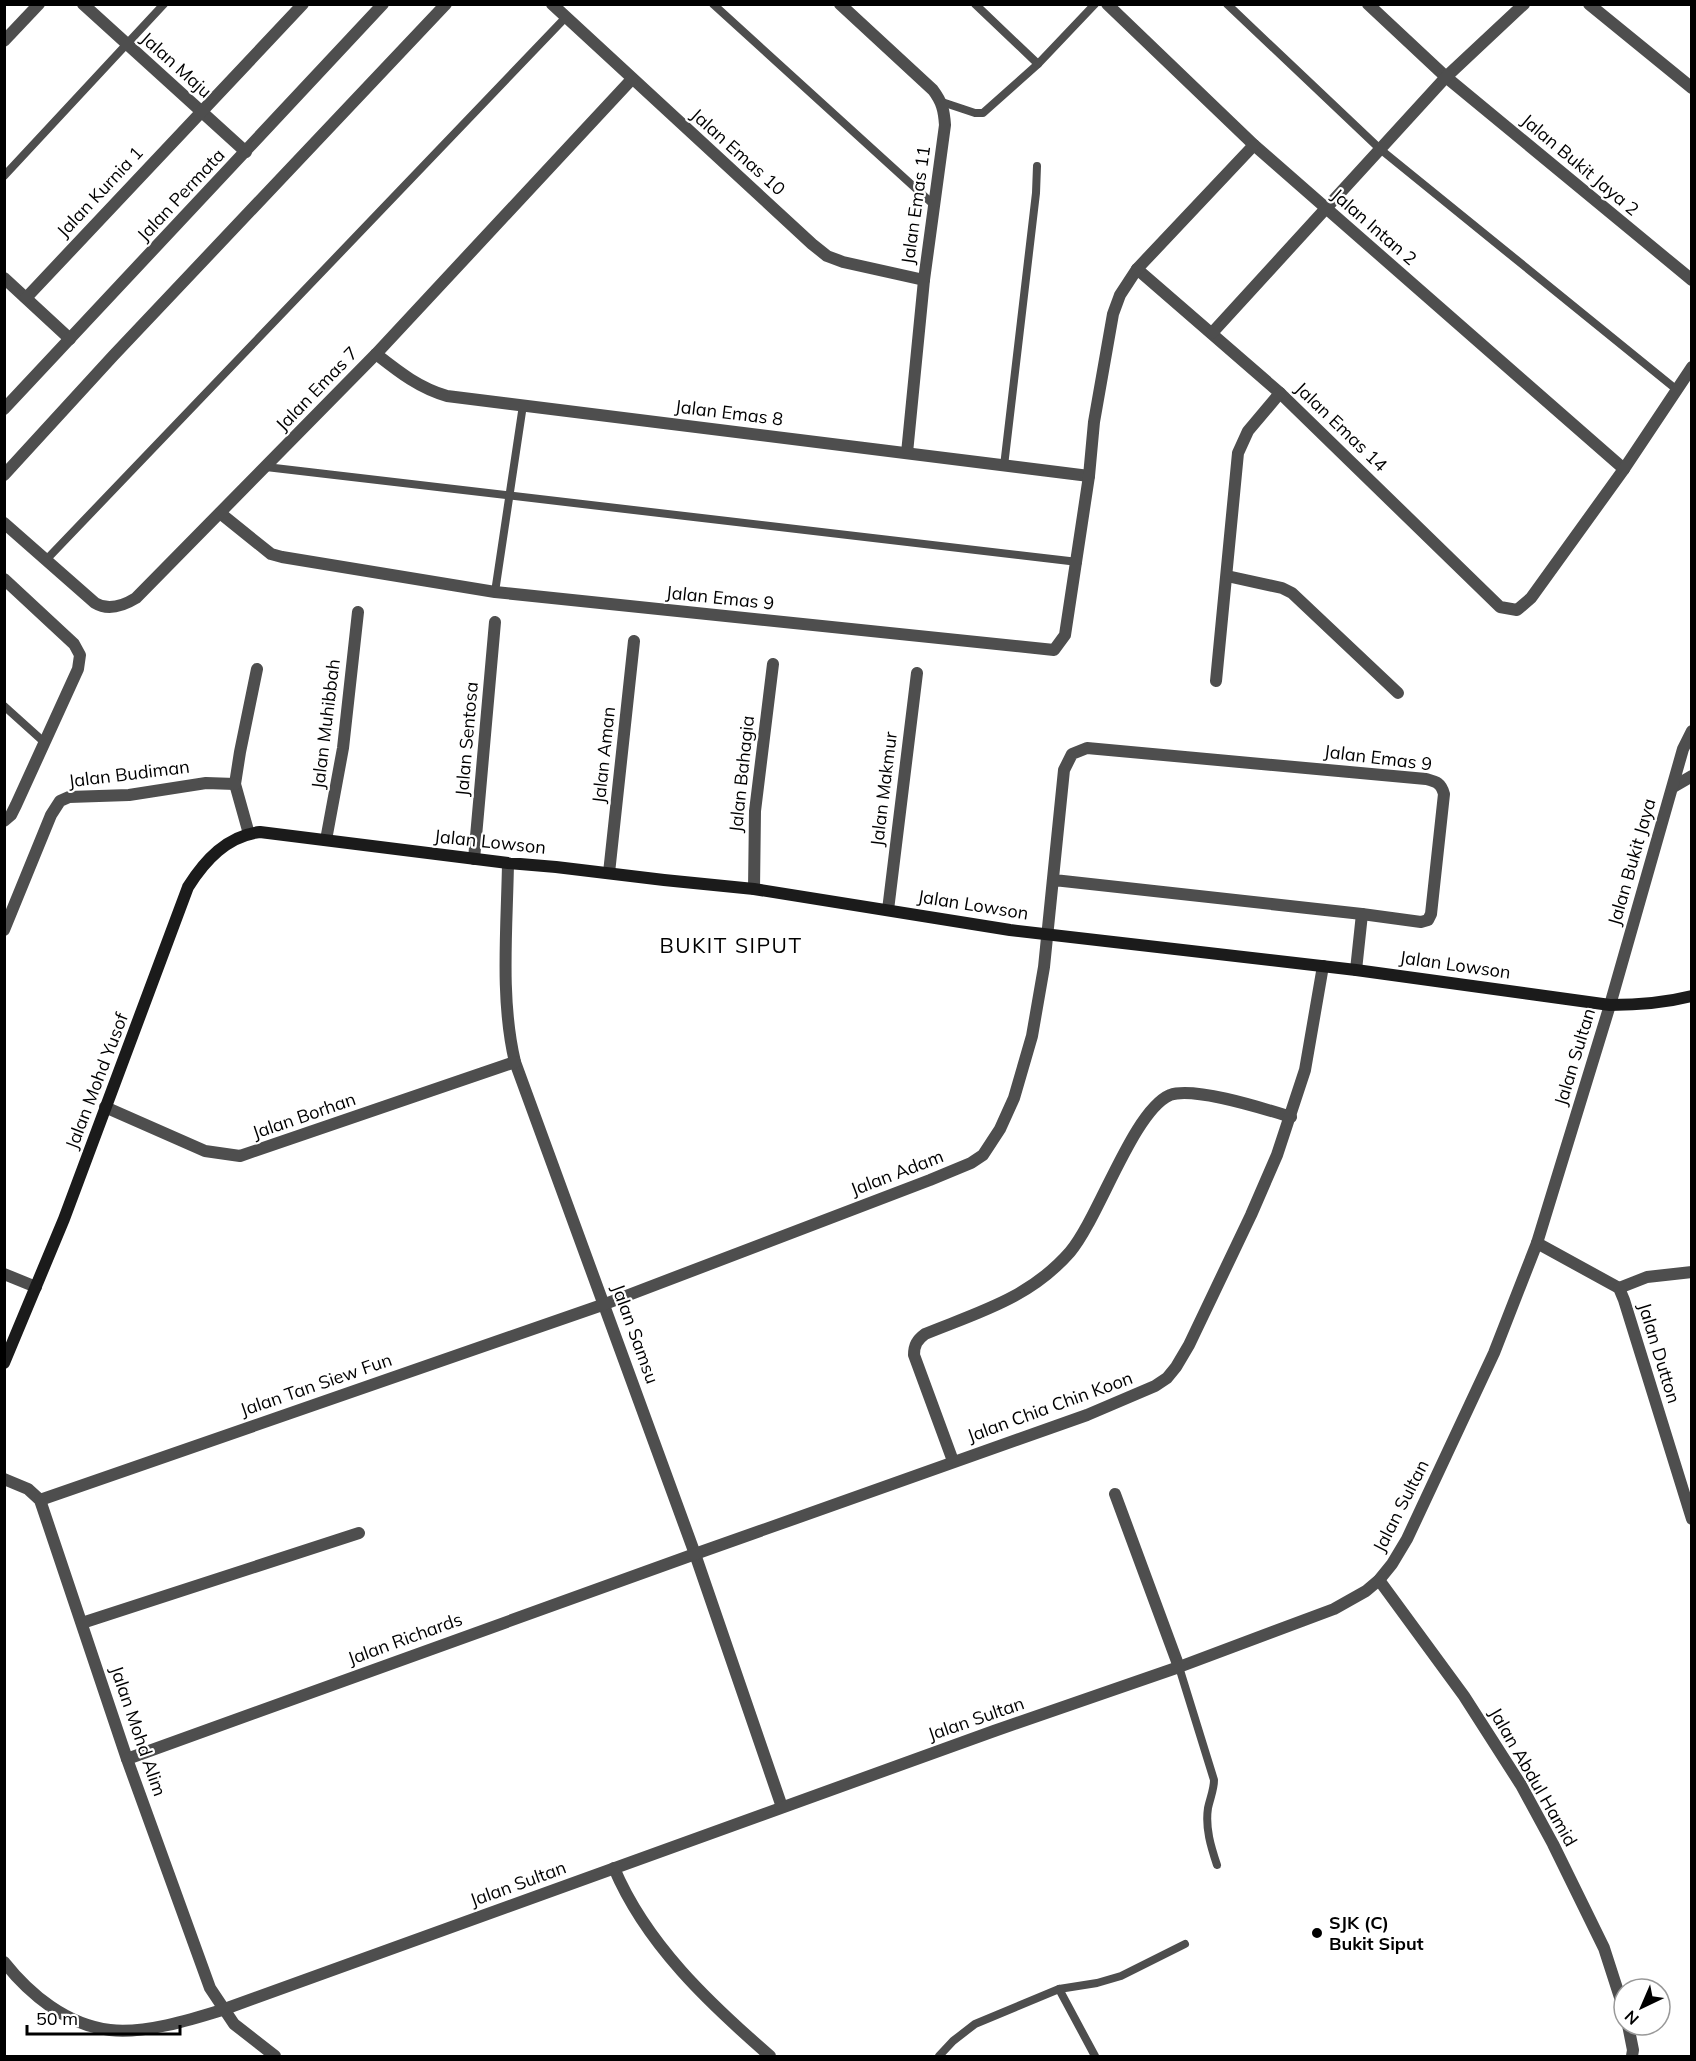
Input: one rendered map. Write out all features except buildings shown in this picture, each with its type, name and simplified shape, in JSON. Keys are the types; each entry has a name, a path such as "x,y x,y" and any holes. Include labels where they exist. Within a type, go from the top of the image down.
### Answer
{"street":[{"path":"4,41 39,4"},
{"name":"Jalan Maju","path":"83,4 246,152"},
{"name":"Jalan Kurnia 1","path":"26,298 303,4"},
{"name":"Jalan Permata","path":"4,409 383,4"},
{"path":"4,475 105,364 446,4"},
{"name":"Jalan Emas 10","path":"552,4 827,256 924,280"},
{"path":"840,4 933,90 942,102"},
{"name":"Jalan Intan 2","path":"1107,4 1254,145 1624,469"},
{"name":"Jalan Bukit Jaya 2","path":"1368,4 1446,77 1692,280"},
{"path":"1212,333 1327,210 1446,77 1524,4"},
{"path":"1589,4 1692,88"},
{"name":"Jalan Emas 7","path":"4,523 102,607 123,606 136,598 376,354 632,79"},
{"name":"Jalan Emas 11","path":"907,453 924,280 945,125 942,102"},
{"name":"Jalan Emas 9","path":"220,513 271,554 495,592 1054,650 1065,635 1078,562 1094,422 1113,314 1120,295 1137,269 1254,145"},
{"name":"Jalan Emas 14","path":"1137,269 1280,393 1500,607 1517,610 1531,598 1624,469"},
{"path":"4,278 70,339"},
{"name":"Jalan Emas 8","path":"376,354 404,376 430,391 479,400 1089,476"},
{"path":"1624,469 1692,367"},
{"path":"1216,681 1238,453 1248,431 1280,393"},
{"path":"1227,576 1282,588 1292,593 1398,693"},
{"path":"4,579 74,644 80,655 78,669 11,815 4,821"},
{"name":"Jalan Muhibbah","path":"326,840 343,748 358,612"},
{"name":"Jalan Sentosa","path":"474,859 495,622"},
{"name":"Jalan Aman","path":"609,873 634,641"},
{"name":"Jalan Bahagia","path":"754,889 755,811 772,664"},
{"path":"249,834 236,784 240,752 257,669"},
{"name":"Jalan Makmur","path":"888,910 916,673"},
{"name":"Jalan Bukit Jaya","path":"1610,1005 1683,749 1692,731"},
{"name":"Jalan Emas 9","path":"1048,934 1064,770 1072,754 1087,748 1437,782 1442,787 1444,795 1431,915 1428,920 1421,922 1054,880"},
{"path":"1673,787 1692,776"},
{"name":"Jalan Budiman","path":"4,930 51,814 60,801 69,797 129,795 206,783 236,784"},
{"name":"Jalan Lowson","path":"249,834 260,832 508,863 754,889 959,923 1356,970 1610,1005 1644,1004 1692,996"},
{"name":"Jalan Mohd Yusof","path":"4,1363 64,1219 188,887 215,852 226,844 249,834"},
{"name":"Jalan Samsu","path":"508,863 506,1001 509,1035 515,1062 695,1554 782,1807"},
{"path":"1356,970 1362,914"},
{"name":"Jalan Adam","path":"605,1304 930,1180 971,1163 983,1155 1000,1129 1014,1098 1032,1036 1048,934"},
{"name":"Jalan Chia Chin Koon","path":"695,1554 1088,1414 1141,1393 1167,1378 1189,1345 1277,1155 1305,1070 1323,966"},
{"name":"Jalan Sultan","path":"4,1962 38,1997 62,2014 85,2024 111,2030 130,2030 187,2021 1179,1667 1334,1610 1366,1591 1392,1564 1407,1539 1494,1353 1537,1243 1610,1005"},
{"name":"Jalan Borhan","path":"105,1107 205,1151 240,1156 515,1062"},
{"path":"953,1461 914,1355 914,1346 918,1340 925,1334 999,1305 1023,1293 1057,1266 1072,1251 1131,1142 1147,1117 1162,1100 1182,1093 1203,1095 1240,1102 1290,1116"},
{"name":"Jalan Dutton","path":"1537,1243 1619,1288 1692,1519"},
{"path":"1619,1288 1647,1277 1692,1272"},
{"path":"4,1274 36,1287"},
{"name":"Jalan Tan Siew Fun","path":"40,1500 605,1304"},
{"path":"4,1479 28,1489 40,1500"},
{"path":"1115,1494 1179,1667"},
{"name":"Jalan Mohd Alim","path":"40,1500 127,1759 210,1988 222,2010 234,2024 275,2056"},
{"path":"82,1623 359,1533"},
{"name":"Jalan Richards","path":"127,1759 695,1554"},
{"name":"Jalan Abdul Hamid","path":"1379,1580 1464,1696 1521,1785 1604,1948 1613,1977"},
{"path":"614,1868 629,1899 673,1961 706,1998 770,2056"},
{"path":"1630,2037 1632,2056"}],"lane":[{"path":"4,176 165,4"},
{"path":"713,4 934,205"},
{"path":"975,4 1038,64"},
{"path":"942,102 975,113 983,113 1038,64 1095,4"},
{"path":"1227,4 1380,149 1677,390"},
{"path":"46,560 566,17"},
{"path":"1004,465 1036,193 1037,166"},
{"path":"495,592 523,405"},
{"path":"266,467 1078,562"},
{"path":"4,706 44,742"},
{"path":"1179,1667 1214,1779 1207,1824 1210,1844 1217,1865"},
{"path":"939,2056 953,2041 975,2024 1059,1989 1097,1983 1121,1976 1185,1944"},
{"path":"1059,1989 1095,2056"}],"place":[{"name":"SJK (C) Bukit Siput","path":"1317,1933"}],"district":[{"name":"BUKIT SIPUT","path":"731,946"}]}
